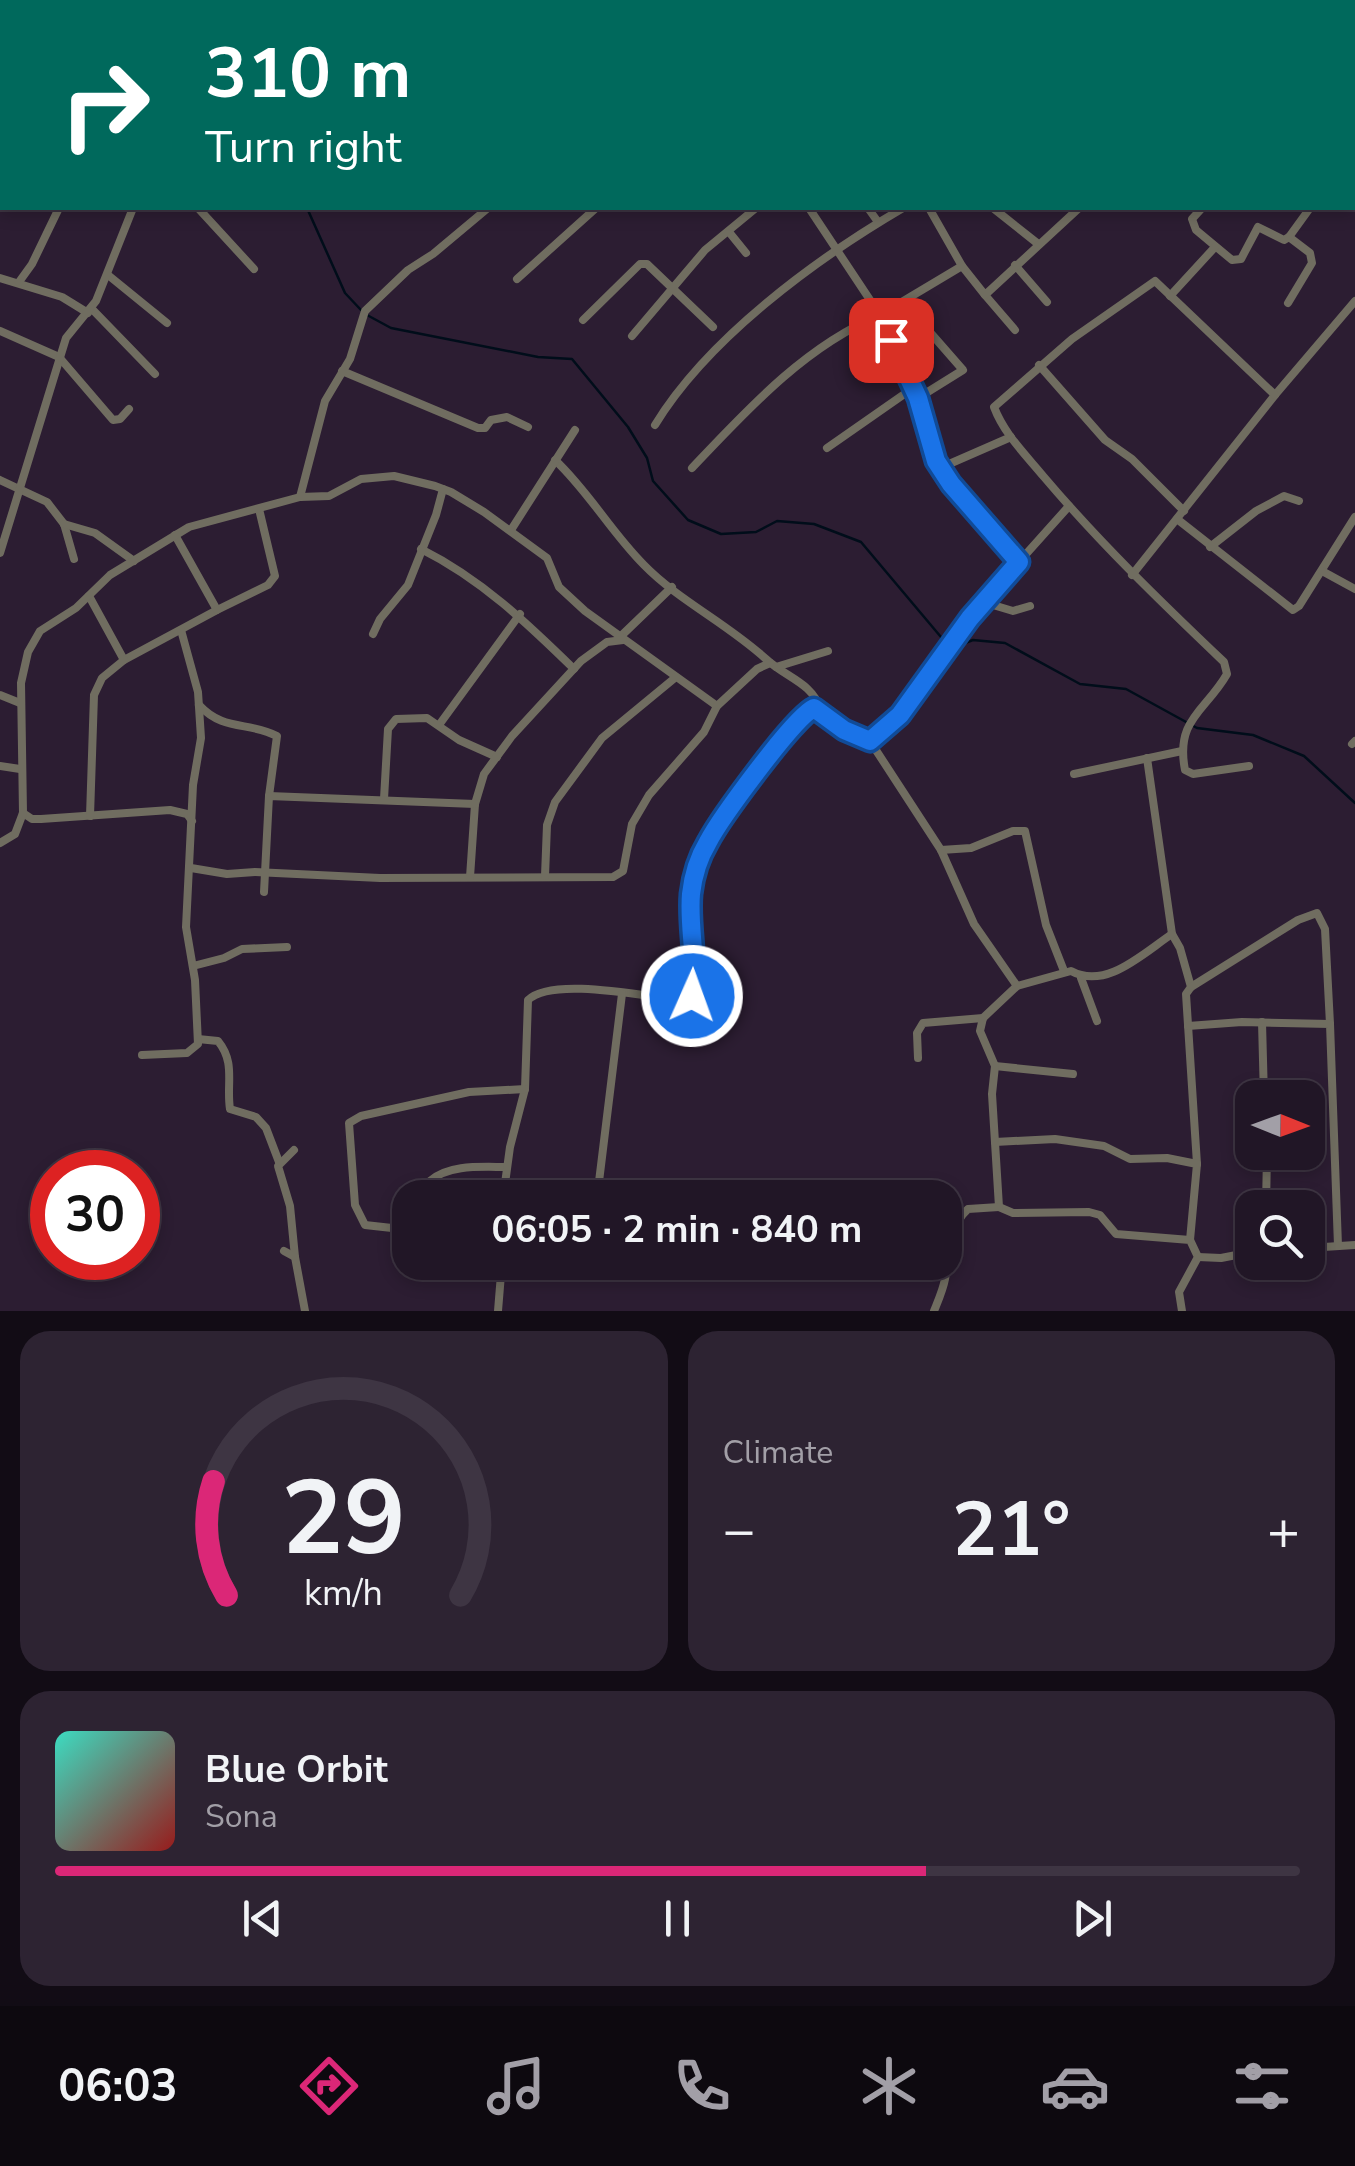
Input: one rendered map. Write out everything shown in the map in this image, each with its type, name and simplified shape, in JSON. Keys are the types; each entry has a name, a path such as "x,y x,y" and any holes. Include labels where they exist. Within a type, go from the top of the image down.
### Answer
{"street":[{"path":"19,282 32,264 57,210"},
{"path":"0,553 59,357 70,332 90,311 108,275 131,210"},
{"path":"200,210 254,270"},
{"path":"300,497 320,418 350,360 370,306 486,210"},
{"path":"517,279 594,210"},
{"path":"632,336 705,250 754,210"},
{"path":"810,210 880,315 918,398 940,468 1019,562"},
{"path":"869,210 878,222"},
{"path":"655,425 673,395 725,339 838,247 899,210"},
{"path":"930,210 962,266 1015,330"},
{"path":"996,210 1037,243"},
{"path":"985,295 1077,210"},
{"path":"1200,210 1192,218 1196,230 1236,262 1258,228 1284,240 1308,210"},
{"path":"729,232 746,254"},
{"path":"1288,304 1312,264 1310,252 1289,236"},
{"path":"1170,296 1216,247"},
{"path":"583,320 640,264 647,264 713,327"},
{"path":"1015,265 1046,302"},
{"path":"692,468 796,367 850,328 880,315 962,266"},
{"path":"108,275 167,323"},
{"path":"0,278 62,297 90,311 155,374"},
{"path":"1250,766 1193,774 1185,770 1182,755 1187,730 1201,705 1225,680 1224,662 1132,575 1069,506 1011,438 996,412 996,402 1155,281 1275,395"},
{"path":"1132,575 1355,301"},
{"path":"918,398 963,370 928,330"},
{"path":"0,331 59,357 113,420 120,420 129,409"},
{"path":"1039,366 1105,440 1132,459 1184,510"},
{"path":"342,371 478,428 507,417 528,427"},
{"path":"828,448 913,388"},
{"path":"511,530 575,430"},
{"path":"940,468 1011,438"},
{"path":"555,460 590,495 646,568 816,695 820,710"},
{"path":"0,843 15,834 23,813 22,678 33,640 40,630 89,596 110,575 188,527 300,497 329,496 361,478 394,476 442,488 511,530 547,558 564,593 716,706"},
{"path":"0,480 47,502 64,524 74,559"},
{"path":"373,634 388,607 408,585 436,515 442,488"},
{"path":"1210,546 1256,511 1284,496 1299,502"},
{"path":"870,741 900,715 983,602 1069,506"},
{"path":"90,816 94,695 102,678 124,660 268,585 275,576 259,510"},
{"path":"1177,519 1293,610 1355,518"},
{"path":"64,524 95,533 134,562"},
{"path":"175,535 218,610"},
{"path":"420,549 466,573 496,601 520,614 574,669"},
{"path":"1322,571 1355,589"},
{"path":"470,877 479,784 497,757 581,661 607,642 622,638 672,587"},
{"path":"89,596 124,660"},
{"path":"983,602 1013,611 1030,606"},
{"path":"438,726 520,614"},
{"path":"142,1056 187,1052 198,1038 194,966 186,927 190,817 201,738 198,705 181,630"},
{"path":"607,642 610,630"},
{"path":"191,868 227,874 495,880 619,875 628,837 640,810 704,732 716,706 760,666 828,651"},
{"path":"545,876 547,826 555,802 602,738 676,676"},
{"path":"5,696 21,698"},
{"path":"198,705 213,720 263,729 278,736 264,892"},
{"path":"504,1180 525,1089 528,1000 533,995 582,989 681,1000 692,996 691,895 704,850 810,709 820,710 844,730 870,741 941,850 974,924 1017,986"},
{"path":"384,799 391,723 404,717 419,717 497,757"},
{"path":"1074,774 1147,758 1182,755"},
{"path":"1147,758 1172,934 1192,987"},
{"path":"0,766 20,768"},
{"path":"270,796 476,804"},
{"path":"23,813 32,819 143,811 190,817"},
{"path":"941,850 971,848 1014,831 1025,832 1046,925 1064,971"},
{"path":"1198,1257 1190,1240 1197,1164 1186,994 1298,920 1317,914 1325,929 1338,1246"},
{"path":"1082,978 1097,978 1121,968 1172,934"},
{"path":"194,966 242,949 287,947"},
{"path":"999,1207 992,1094 995,1066 980,1032 983,1018 1017,986 1071,970 1082,978 1097,1020"},
{"path":"599,1180 622,994"},
{"path":"918,1058 917,1033 922,1023 983,1018"},
{"path":"1262,1022 1264,1080"},
{"path":"1188,1026 1330,1024"},
{"path":"198,1038 218,1040 226,1051 232,1076 230,1109 256,1117 266,1128 280,1162 306,1311"},
{"path":"995,1066 1073,1074"},
{"path":"392,1228 365,1224 354,1205 349,1124 361,1116 469,1092 525,1089"},
{"path":"995,1142 1055,1139 1104,1146 1130,1159 1167,1158 1197,1164"},
{"path":"280,1162 294,1150"},
{"path":"430,1180 437,1174 464,1168 506,1167"},
{"path":"934,1311 944,1285 958,1220 968,1209 1090,1212 1100,1215 1116,1234 1190,1240"},
{"path":"1325,1247 1355,1245"},
{"path":"284,1250 295,1257"},
{"path":"1198,1257 1235,1255"},
{"path":"1182,1311 1179,1292 1198,1257"},
{"path":"498,1311 501,1280"}],"waterway":[{"path":"308,210 345,293 361,310"},
{"path":"367,315 391,328 538,357 572,359 628,427 647,458 653,481 688,520 721,534 756,532 777,521 814,524 861,542 946,643"},
{"path":"952,648 973,640 1005,643 1080,684 1126,689 1197,728 1253,735 1304,756 1355,803"}],"route":[{"path":"692,996 691,895 699,861 708,840 776,749 806,712 814,708 844,730 870,741 900,715 970,618 1019,562 951,484 936,461 918,398 891,340"}]}
